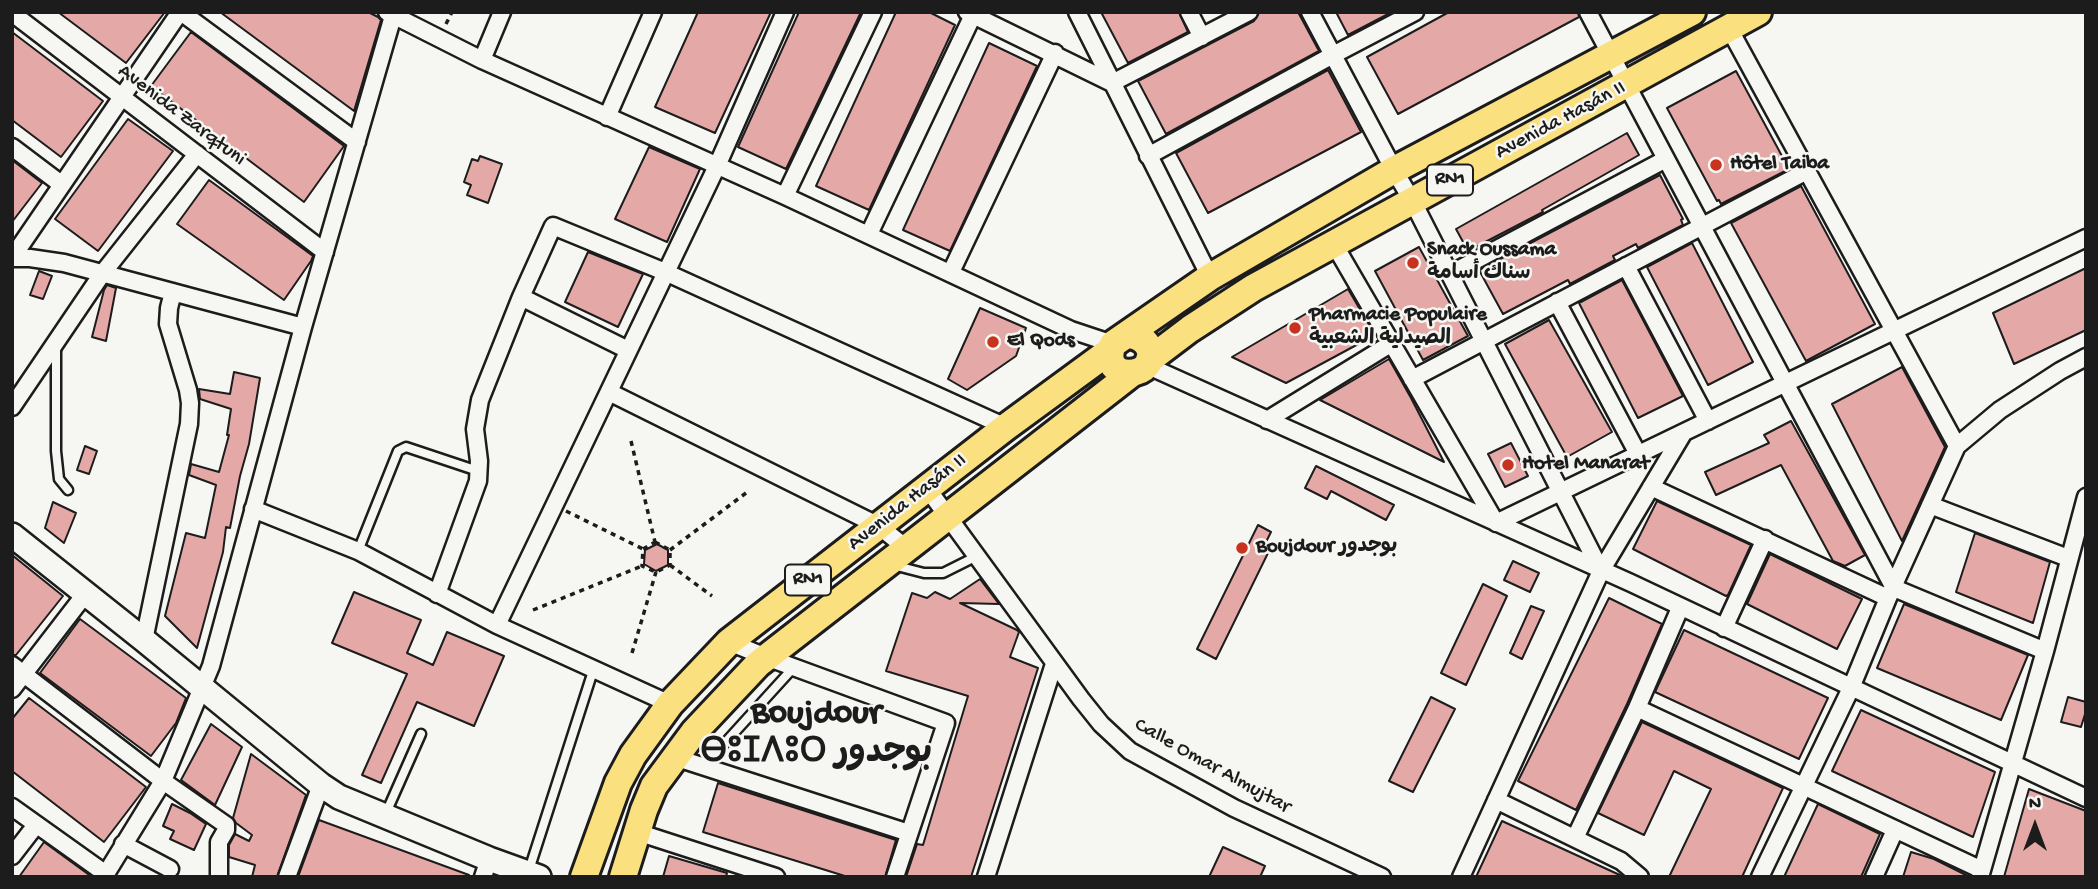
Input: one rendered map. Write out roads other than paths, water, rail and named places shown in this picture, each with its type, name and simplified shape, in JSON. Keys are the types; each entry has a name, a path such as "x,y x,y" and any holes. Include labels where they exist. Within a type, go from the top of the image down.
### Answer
{"main road":[{"name":"Avenida Hasán II","path":"584,877 618,783 638,747 670,704 729,642 1006,427 1172,302 1210,277 1394,170 1692,12"},
{"name":"Avenida Hasán II","path":"623,877 654,786 694,732 765,657 1190,329 1253,289 1730,30 1758,12"},
{"path":"1118,343 1141,338 1149,348 1142,367"}],"street":[{"path":"303,327 47,259 12,258 181,12 357,142"},
{"path":"482,60 502,12"},
{"path":"607,117 653,12"},
{"path":"497,625 717,166 785,12"},
{"path":"785,196 873,12"},
{"path":"1077,12 1210,277"},
{"path":"1189,12 1202,37"},
{"path":"1112,83 1249,12"},
{"path":"1310,12 1413,202 1601,570"},
{"path":"1148,156 1415,12"},
{"path":"1588,12 1785,383 1891,593"},
{"name":"Avenida Zarqtuni","path":"12,13 325,252"},
{"path":"869,234 973,13 1112,83"},
{"path":"12,807 105,876 163,780 211,666 390,14 482,60 869,234 1071,330 1118,343"},
{"path":"1730,30 1957,446"},
{"path":"951,272 1055,53"},
{"path":"12,147 61,184"},
{"path":"12,407 103,274 197,154"},
{"path":"1450,274 1666,159"},
{"path":"1412,379 1807,170"},
{"path":"437,594 475,490 479,471 475,429 480,400 553,226 665,272 1006,427"},
{"path":"1496,523 2086,237"},
{"path":"1334,244 1496,523"},
{"path":"1626,266 1708,421"},
{"path":"144,640 189,424 188,390 168,324 173,292"},
{"path":"521,297 628,350"},
{"path":"1558,302 1638,454"},
{"path":"1267,420 1392,344"},
{"path":"1760,877 1851,688 1957,446 2000,410 2086,357"},
{"path":"1142,367 1631,583 2086,798"},
{"path":"609,392 879,526 896,556"},
{"path":"1461,877 1601,570 1684,432"},
{"path":"1651,487 1891,593 2045,652"},
{"name":"Calle Omar Almujtar","path":"927,488 1054,664 1101,724 1130,751 1234,808 1382,877"},
{"path":"1637,708 1981,873 2045,652 2086,497"},
{"path":"1930,505 2068,558"},
{"path":"253,509 358,551 497,625 670,704"},
{"path":"12,536 339,797 385,816 486,868 534,875"},
{"path":"1724,628 1765,539"},
{"path":"12,689 18,670 86,593"},
{"path":"1575,838 1637,708 1680,608"},
{"path":"729,642 946,723 895,877"},
{"path":"986,877 1054,664"},
{"path":"18,670 226,825 219,842 219,877"},
{"path":"674,757 909,833"},
{"path":"287,877 321,785"},
{"path":"1496,800 1622,861 1640,877"},
{"path":"12,856 36,825"},
{"path":"1874,877 1895,830"},
{"path":"637,832 732,870 776,877"},
{"path":"123,844 170,869"}],"lane":[{"path":"57,342 56,451 59,479 68,491"},
{"path":"358,551 401,448 406,447 479,471"},
{"path":"896,556 925,573 943,573 977,556"},
{"path":"724,744 794,667"},
{"path":"534,875 593,671"},
{"path":"385,816 421,734"}],"place":[{"name":"Hôtel Taiba","path":"1716,165"},
{"name":"Snack Oussama سناك أسامة","path":"1413,263"},
{"name":"Pharmacie Populaire الصيدلية الشعبية","path":"1295,328"},
{"name":"El Qods","path":"993,342"},
{"name":"Hotel Manarat","path":"1508,465"},
{"name":"Boujdour بوجدور","path":"1242,548"}],"district":[{"name":"Boujdour ⴱⵓⵊⴷⵓⵔ بوجدور","path":"816,736"}]}
